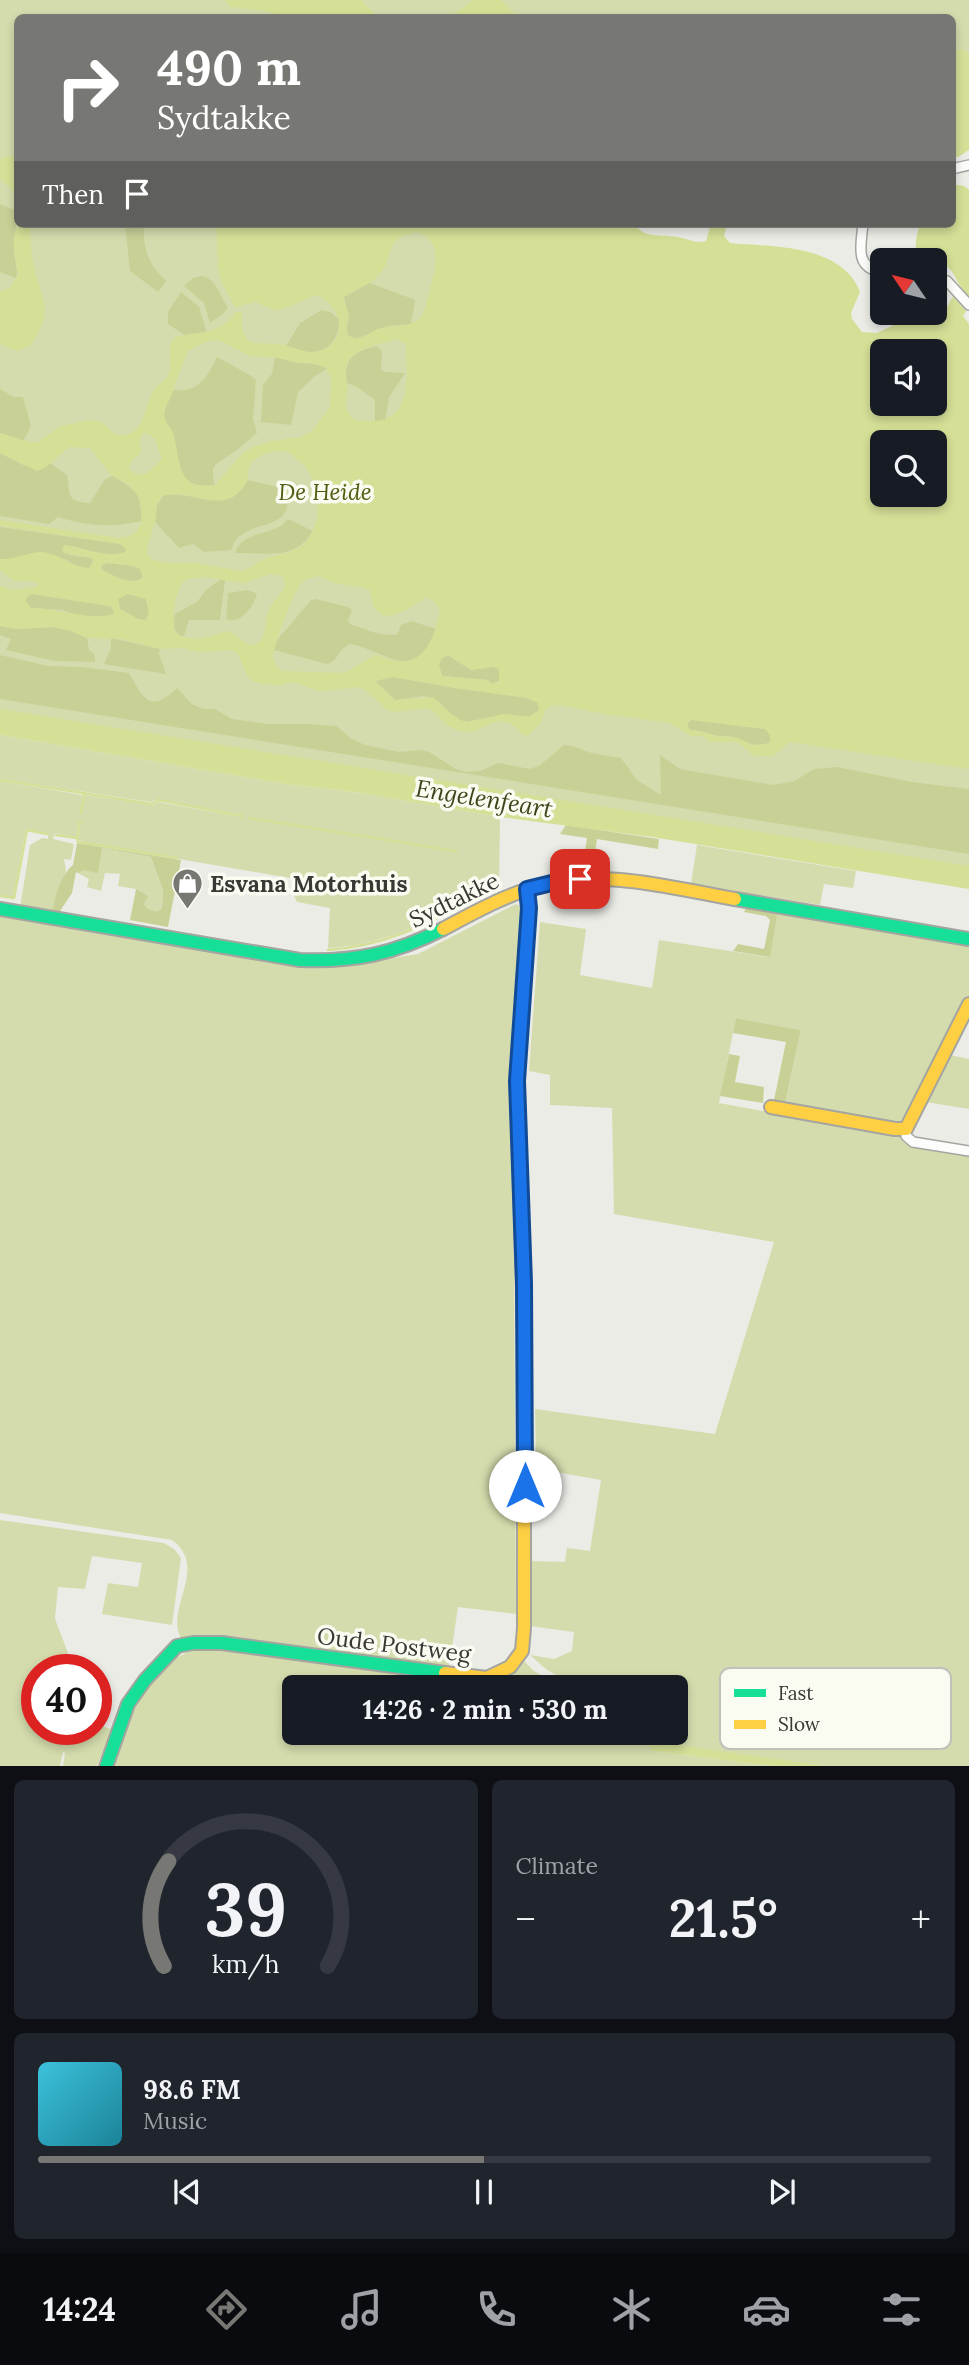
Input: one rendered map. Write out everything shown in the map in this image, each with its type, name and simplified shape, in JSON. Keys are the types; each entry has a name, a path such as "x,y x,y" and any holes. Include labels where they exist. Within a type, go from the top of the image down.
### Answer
{"street":[{"path":"863,228 860,257 870,267"},
{"path":"947,281 969,305"},
{"name":"Sydtakke","path":"0,909 259,954 326,962 358,959 407,946 499,900 527,889 569,879 624,882 882,922 969,939"},
{"name":"Oude Postweg","path":"106,1766 128,1704 145,1680 177,1646 222,1643 486,1678 510,1667 522,1651 525,1421 517,1081 529,908 527,889"},
{"path":"969,1004 906,1129 906,1136 913,1142 969,1151"},
{"path":"771,1107 906,1129"}],"green space":[{"name":"De Heide","path":"0,0 292,0 301,14 14,14 14,228 441,228 870,499 870,507 883,507 969,561 969,868 0,710"},
{"path":"362,0 473,0 455,14 375,14"},
{"path":"501,0 969,0 969,53 963,49 956,50 956,14 514,14"},
{"path":"0,735 285,784 360,793 500,817 499,892 490,889 392,936 328,948 330,908 297,902 294,895 296,879 91,844 78,840 79,821 76,837 55,833 53,839 74,844 71,860 64,859 66,871 52,913 20,908 30,845 42,838 48,839 48,833 26,829 13,897 0,895 0,781 82,795 81,814 85,795 153,805 158,802 241,817 243,815 157,799 151,802 0,779"},
{"path":"697,845 856,871 853,888 824,884 820,905 691,884"},
{"path":"102,848 151,857 163,890 162,908 157,911 150,910 144,904 147,896 136,889 118,886 120,874 105,873 101,891 87,887 89,879 76,872"},
{"path":"516,904 521,907 522,912 509,1067 514,1263 516,1614 458,1607 449,1668 215,1636 183,1641 177,1617 187,1577 187,1564 183,1551 172,1540 0,1513 0,914 345,966 418,954"},
{"path":"778,909 969,943 969,998 906,1122 895,1125 784,1107 801,1030 736,1018 719,1103 896,1135 905,1143 969,1153 969,1766 825,1766 652,1751 772,1766 105,1766 129,1702 157,1668 197,1647 420,1675 282,1675 282,1745 688,1745 688,1675 556,1675 530,1655 554,1659 572,1651 574,1632 530,1626 530,1561 565,1562 567,1548 590,1551 601,1480 533,1468 536,1462 535,1409 715,1434 774,1242 614,1214 612,1108 550,1105 550,1075 529,1071 540,922 586,929 580,975 652,988 659,940 769,957"},
{"path":"950,1055 969,1059 969,1109 926,1102"},
{"path":"0,1520 164,1543 174,1549 181,1558 172,1625 102,1614 108,1583 138,1587 142,1563 92,1556 85,1589 58,1587 55,1619 68,1654 21,1654 21,1745 106,1745 97,1766 63,1766 63,1752 60,1766 0,1766"},
{"path":"522,1659 541,1675 506,1675"}],"shaded area":[{"path":"0,204 14,210 16,278 0,272"},
{"path":"125,228 144,228 148,256 166,281 158,292 130,271"},
{"path":"201,276 211,280 228,307 210,323 204,303 184,286 193,278"},
{"path":"369,283 413,299 415,301 411,324 388,326 356,339 349,336 346,331 349,317 344,297"},
{"path":"181,292 199,307 207,333 185,335 168,324 168,312"},
{"path":"322,310 339,319 337,334 330,345 311,352 286,346 300,323"},
{"path":"376,346 382,351 381,369 384,372 405,373 389,397 385,421 375,422 375,400 347,383 346,374 352,357"},
{"path":"217,357 256,380 253,419 257,433 216,464 213,469 214,485 203,486 188,480 180,468 174,437 164,413 173,390 196,386 206,377"},
{"path":"275,357 298,363 319,364 327,369 298,392 291,425 261,422 263,385 272,374"},
{"path":"0,389 14,397 23,397 31,426 23,441 0,433"},
{"path":"0,453 23,465 42,469 50,463 67,475 70,495 76,501 90,503 105,479 113,476 136,492 142,521 100,525 58,517 49,524 0,516"},
{"path":"248,480 286,489 286,511 274,522 240,536 231,550 204,552 193,544 179,548 155,522 157,505 164,495 220,500 230,498"},
{"path":"288,519 313,531 297,547 268,554 235,553 245,540 276,529"},
{"path":"0,527 120,544 126,548 125,552 113,554 72,546 69,555 92,558 93,562 89,568 79,568 65,559 0,559"},
{"path":"108,563 140,569 143,578 128,581 117,577 102,570 102,565"},
{"path":"221,579 225,580 220,620 189,620 184,636 179,636 174,628 175,614 198,601 206,590"},
{"path":"248,590 257,594 253,604 241,617 226,619 228,593"},
{"path":"33,594 112,607 114,613 108,616 80,616 63,610 31,608 25,601"},
{"path":"128,594 146,599 149,613 146,620 138,619 120,609 118,599"},
{"path":"311,600 348,607 352,610 348,621 350,624 379,634 397,635 401,625 412,621 436,629 428,646 410,661 388,657 350,644 327,664 274,650 278,639"},
{"path":"0,626 17,629 53,627 72,631 87,638 89,650 95,655 95,662 55,661 6,650 11,639 0,635"},
{"path":"111,638 160,649 159,654 166,674 104,664 111,648"},
{"path":"0,655 48,666 129,673 144,696 154,702 168,696 177,688 192,704 203,709 215,709 232,719 269,724 337,726 350,738 365,745 399,752 422,750 466,772 481,771 498,763 530,769 540,765 564,745 621,758 637,780 661,795 660,755 680,769 773,785 794,781 814,769 837,767 912,782 969,789 969,854 0,699"},
{"path":"448,655 471,670 493,667 500,669 499,681 492,684 488,680 442,676 438,664"},
{"path":"393,677 527,698 538,703 539,710 529,717 504,714 467,722 450,713 438,701 424,696 395,700 375,681"},
{"path":"691,720 766,729 770,733 770,742 753,745 734,737 689,731 687,724"},
{"path":"566,825 659,839 658,849 597,839 593,866 583,864 587,838 560,834"},
{"path":"77,843 181,860 168,927 130,920 136,889 148,896 144,904 152,911 162,908 163,890 151,857 102,848 98,873 83,870 76,872 72,893 58,914 52,913 61,881 73,865"},
{"path":"748,905 778,909 770,957 733,951 738,944 764,949 770,920 766,916 744,912"},
{"path":"736,1018 801,1030 784,1107 773,1105 786,1042 733,1033"},
{"path":"729,1054 740,1056 735,1082 764,1087 763,1103 720,1096"}],"water":[{"path":"225,0 362,0 375,14 276,14 229,6"},
{"path":"473,0 501,0 515,14 454,14"},
{"path":"963,49 969,53 969,150 958,157 956,157 956,50"},
{"path":"14,155 14,191 0,179 0,159"},
{"path":"956,185 969,190 969,300 958,291 961,287 947,267 947,248 916,248 919,228 956,228"},
{"path":"30,228 33,261 44,306 42,322 31,345 17,351 0,344 0,291 10,288 18,275 14,242 16,230"},
{"name":"De Heide","path":"216,228 637,228 648,234 698,242 706,241 710,228 726,228 724,236 730,243 804,251 822,256 838,265 851,276 860,292 851,313 852,319 862,332 877,333 892,326 947,326 947,307 953,296 966,311 963,316 969,324 969,769 789,742 773,756 754,756 738,742 710,742 703,736 692,736 670,723 560,705 546,709 541,722 528,736 509,723 499,721 475,731 459,731 428,708 395,712 386,709 362,687 319,691 293,682 282,685 253,681 246,674 238,654 231,650 199,652 182,648 160,649 122,639 87,638 53,627 17,629 0,626 0,586 12,590 38,585 35,581 19,581 9,577 0,570 0,559 40,552 53,554 77,566 89,568 93,562 92,558 64,553 64,545 110,554 125,552 126,549 120,544 0,526 0,520 118,538 130,536 137,531 142,521 140,499 131,486 111,475 90,448 69,447 37,471 0,453 0,433 38,442 61,426 91,420 103,423 116,435 133,432 142,420 154,390 170,373 170,345 175,337 215,329 236,312 242,312 245,337 254,342 314,352 329,346 339,332 337,315 326,300 317,295 283,309 275,310 255,302 235,307 221,281","holes":["418,232 426,236 435,250 435,268 423,313 411,324 382,328 361,337 349,336 344,297 378,276 394,244 406,235","398,339 406,344 407,375 403,402 388,418 375,421 356,420 346,407 345,374 348,361 360,351 375,345","219,340 250,356 274,357 325,367 331,378 330,407 312,431 299,438 268,442 251,448 242,454 215,485 203,486 187,480 183,473 174,436 164,415 189,350 208,341","147,433 155,439 162,459 147,473 137,475 129,469 132,461 141,453 140,439","288,452 306,467 312,478 318,505 317,519 309,539 300,547 266,558 241,571 195,563 170,563 152,560 148,556 147,548 161,497 172,494 217,501 228,499 237,494 246,483 251,462 266,453","108,563 133,566 140,569 143,578 128,581 102,570 102,565","271,574 283,576 285,586 267,614 265,630 258,643 250,645 228,631 194,639 175,632 175,604 186,579 206,577 243,583","318,576 338,584 370,591 373,607 384,616 401,612 426,597 432,600 440,609 433,637 423,652 407,661 394,661 375,655 345,673 282,671 273,657 290,606 302,582","128,594 146,599 149,613 146,620 138,619 120,609 118,599","29,595 112,607 114,613 107,616 87,616 31,608 25,601","448,655 472,670 493,667 499,669 499,681 492,684 488,680 442,676 439,664 442,658","393,677 527,698 538,703 539,710 529,717 504,714 467,722 450,713 433,697 395,700 375,681","691,720 765,729 770,735 770,742 751,745 738,738 690,730 687,724"]},
{"name":"Engelenfeart","path":"0,709 969,866 969,889 652,837 285,784 0,735"},
{"path":"649,1745 677,1745 825,1766 772,1766 652,1751"}],"waterway":[{"path":"0,780 152,804 158,800 242,816"},
{"path":"81,813 84,794"},
{"path":"249,818 456,851"},
{"path":"77,838 80,822"},
{"path":"0,896 14,898 27,830 47,834"},
{"path":"56,835 77,838 78,842 177,858"},
{"path":"328,950 372,943 412,930 490,891"}],"traffic: fast":[{"path":"524,1327 517,1081 529,907 527,889"},
{"path":"735,899 969,939"},
{"path":"0,909 300,960 339,960 374,955 408,945 443,929"},
{"path":"106,1766 128,1704 145,1680 177,1646 222,1643 445,1673"}],"traffic: slow":[{"path":"443,929 516,893 566,881 614,879 735,899"},
{"path":"771,1107 906,1129 969,1004"},
{"path":"445,1673 487,1678 510,1667 522,1651 524,1327"}],"place":[{"name":"Esvana Motorhuis","path":"187,911"}],"route":[{"path":"525,1486 524,1283 517,1081 529,908 527,889 580,879"}]}
